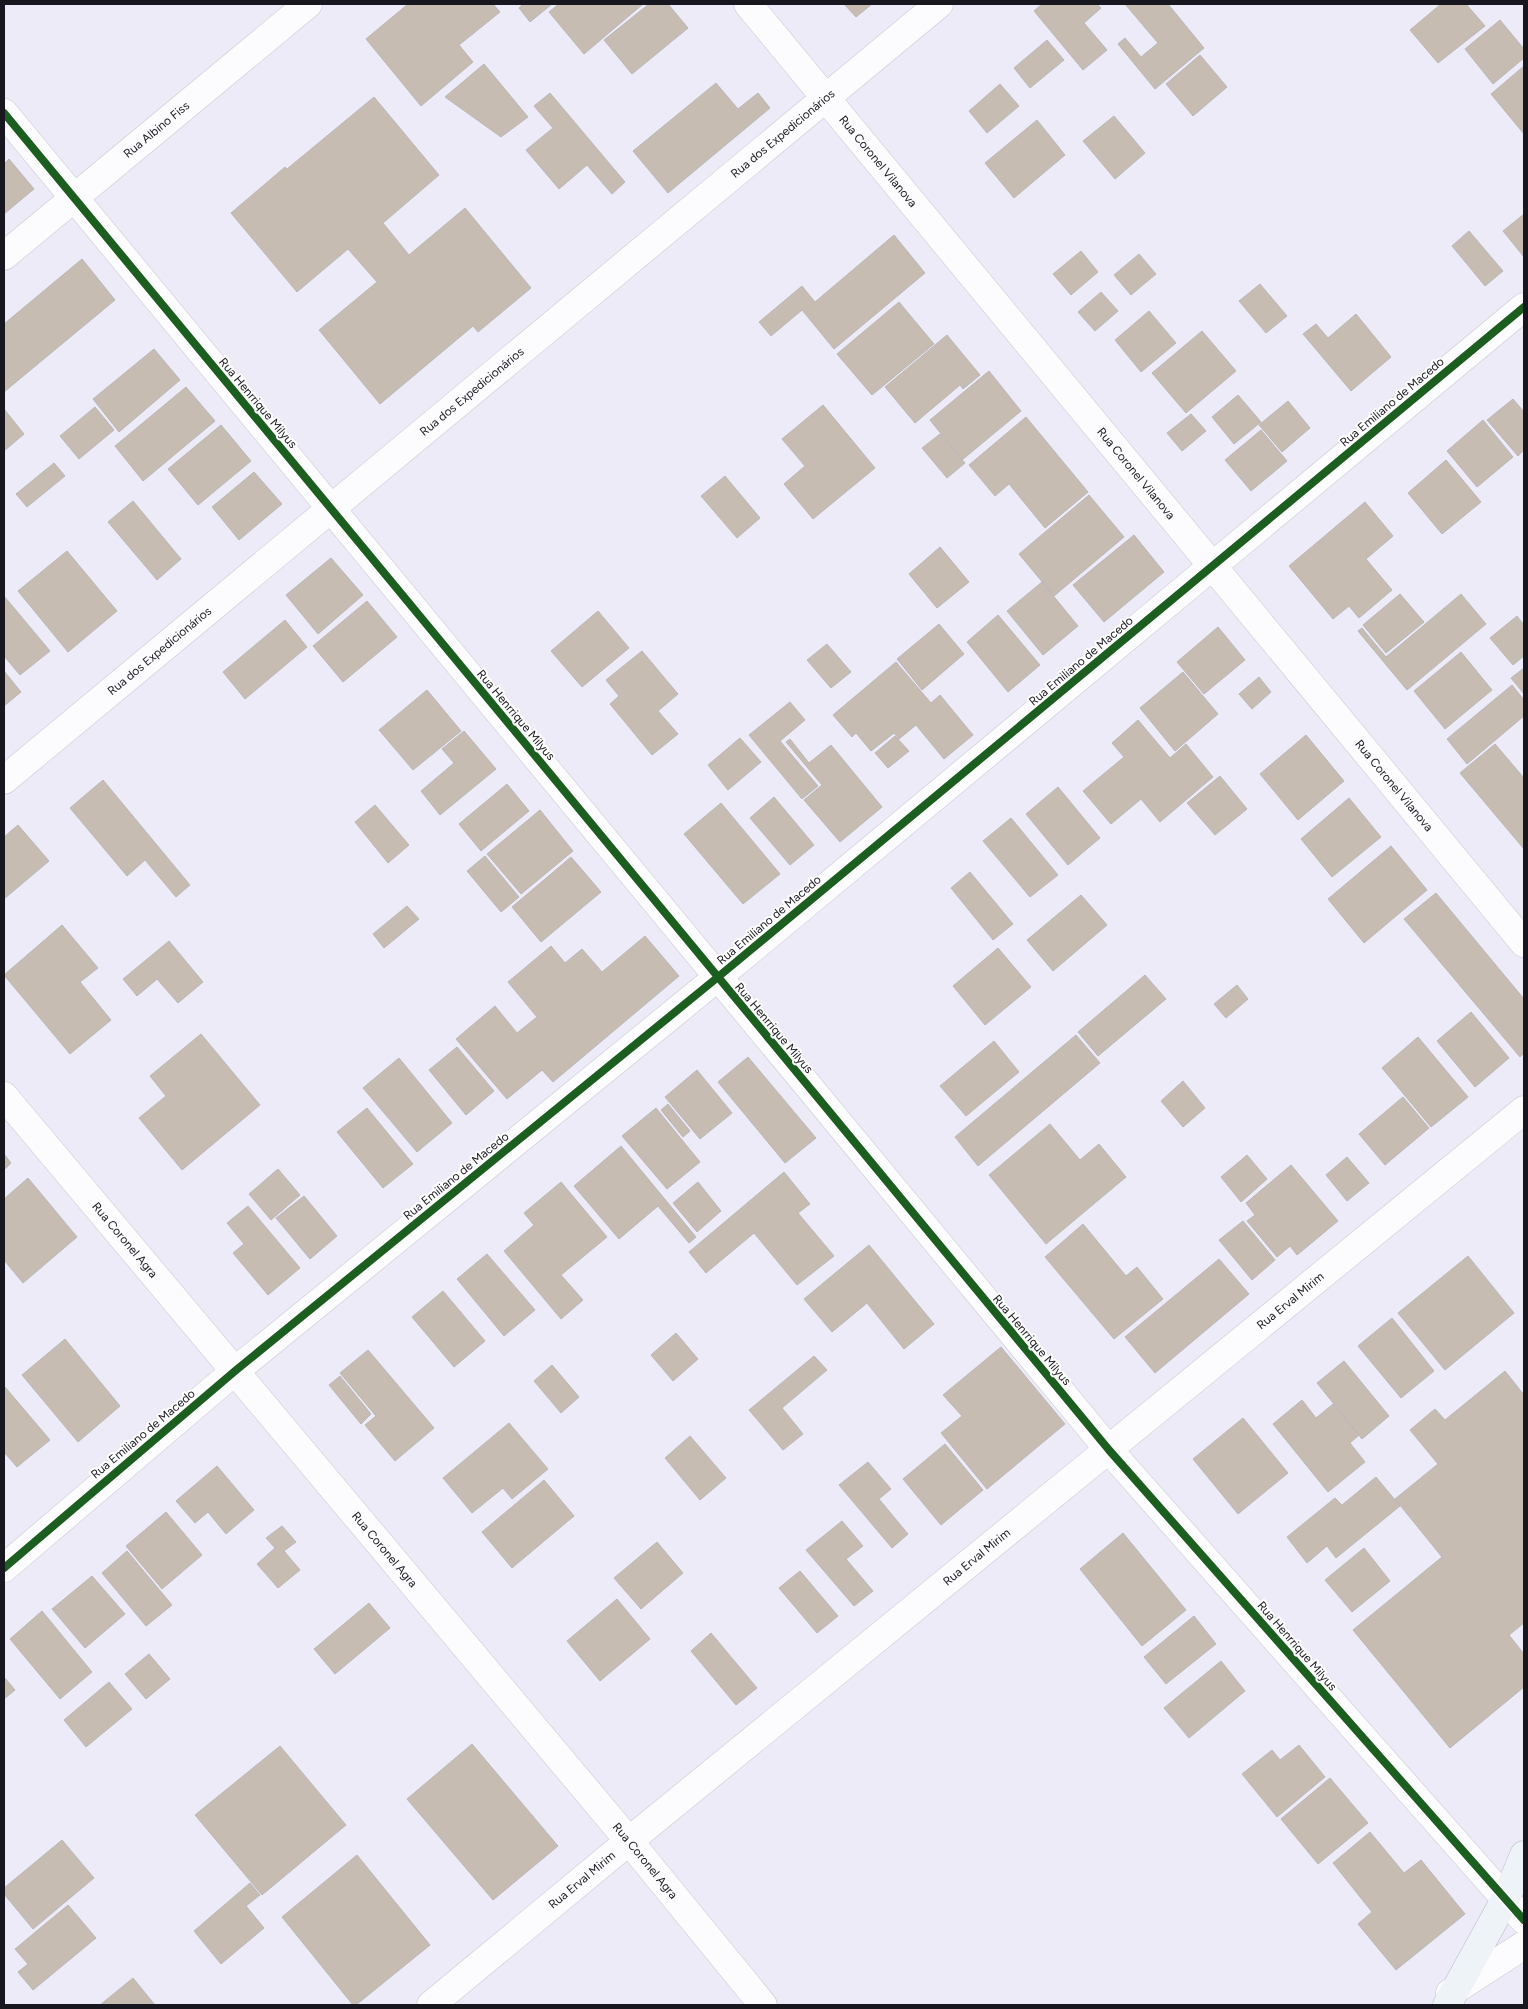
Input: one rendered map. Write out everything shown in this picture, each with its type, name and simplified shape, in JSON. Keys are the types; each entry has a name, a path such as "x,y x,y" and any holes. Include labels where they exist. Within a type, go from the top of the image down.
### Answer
{"main road":[{"path":"1452,1996 1506,1898 1524,1855"}],"street":[{"name":"Rua Albino Fiss","path":"4,256 308,4"},
{"name":"Rua Coronel Vilanova","path":"748,4 1524,943"},
{"name":"Rua dos Expedicionários","path":"4,780 939,4"},
{"name":"Rua Henrrique Milyus","path":"4,113 1109,1450 1524,1920"},
{"name":"Rua Emiliano de Macedo","path":"4,1568 234,1371 718,977 1524,306"},
{"name":"Rua Coronel Agra","path":"4,1096 629,1840 763,2005"},
{"name":"Rua Erval Mirim","path":"431,2005 629,1840 1524,1110"},
{"path":"1434,2005 1452,1996 1524,1945"}],"building":[{"path":"408,4 493,4 500,12 459,45 473,62 421,106 366,39"},
{"path":"523,4 552,4 530,22 519,8"},
{"path":"559,4 643,4 584,54 549,12"},
{"path":"649,4 668,4 688,28 632,74 604,40"},
{"path":"844,4 872,4 856,17"},
{"path":"1042,4 1097,4 1101,8 1084,23 1107,50 1083,70 1034,11"},
{"path":"1125,4 1168,4 1204,48 1155,89 1118,44 1125,38 1141,57 1158,43"},
{"path":"1441,4 1466,4 1485,26 1438,63 1410,30"},
{"path":"1500,20 1524,49 1524,58 1493,84 1465,49"},
{"path":"1047,40 1064,60 1030,88 1014,68"},
{"path":"1200,55 1227,87 1193,116 1166,84"},
{"path":"484,64 528,117 501,137 445,97"},
{"path":"1524,66 1524,134 1491,94"},
{"path":"716,83 738,109 758,93 770,108 668,193 633,151"},
{"path":"1000,84 1019,106 987,133 969,111"},
{"path":"550,93 625,182 612,194 587,165 559,189 526,150 553,128 534,106"},
{"path":"374,97 439,175 383,223 409,255 465,208 531,288 478,332 473,326 380,404 319,330 377,282 348,249 297,292 231,213 285,167 287,169"},
{"path":"1114,116 1145,153 1115,179 1083,141"},
{"path":"1037,120 1065,155 1014,198 985,163"},
{"path":"9,159 34,189 4,214 4,164"},
{"path":"1524,214 1524,257 1503,231"},
{"path":"1469,231 1503,271 1485,286 1452,246"},
{"path":"894,235 925,273 834,349 802,310 771,336 759,322 802,286 815,302"},
{"path":"1081,251 1098,272 1071,295 1053,274"},
{"path":"1139,254 1156,274 1131,295 1114,275"},
{"path":"82,259 115,300 4,392 4,324"},
{"path":"1260,284 1287,316 1266,333 1239,301"},
{"path":"1101,292 1118,311 1095,331 1078,312"},
{"path":"899,302 934,344 872,395 837,354"},
{"path":"1149,311 1176,343 1141,372 1115,340"},
{"path":"1356,314 1391,357 1351,391 1303,334 1316,324 1328,338"},
{"path":"1202,331 1236,371 1186,413 1152,373"},
{"path":"947,335 980,375 963,389 960,385 915,423 885,387"},
{"path":"154,349 180,380 119,432 93,399"},
{"path":"989,371 1021,411 962,460 930,420"},
{"path":"186,387 215,421 143,481 115,446"},
{"path":"1238,395 1261,422 1234,444 1212,417"},
{"path":"1513,399 1524,412 1524,450 1518,456 1487,420"},
{"path":"1288,401 1310,428 1282,452 1259,425"},
{"path":"823,405 875,468 813,519 784,484 805,466 782,439"},
{"path":"95,407 114,430 79,459 60,436"},
{"path":"4,409 24,434 4,451"},
{"path":"1191,414 1206,431 1182,451 1167,433"},
{"path":"1026,417 1088,492 1045,528 1009,484 995,496 969,465"},
{"path":"1483,420 1513,457 1477,487 1447,451"},
{"path":"221,425 251,461 198,505 168,469"},
{"path":"1261,430 1287,461 1251,491 1225,460"},
{"path":"940,434 965,463 947,478 922,448"},
{"path":"1446,460 1481,502 1442,534 1408,493"},
{"path":"54,463 65,476 27,507 16,494"},
{"path":"254,472 282,504 239,540 212,507"},
{"path":"725,476 760,518 737,538 701,496"},
{"path":"1089,495 1124,537 1054,596 1019,554"},
{"path":"133,501 181,559 157,580 108,522"},
{"path":"1365,502 1393,536 1366,559 1392,590 1359,618 1349,606 1333,619 1289,566"},
{"path":"1134,535 1164,572 1104,622 1073,585"},
{"path":"940,547 969,582 937,608 909,574"},
{"path":"67,551 117,611 68,652 18,591"},
{"path":"331,558 363,595 318,634 286,595"},
{"path":"1042,582 1078,626 1043,655 1007,611"},
{"path":"1400,594 1424,622 1386,653 1363,625"},
{"path":"1461,594 1486,624 1407,690 1358,631 1362,628 1386,657"},
{"path":"4,596 50,651 20,675 4,656"},
{"path":"367,601 397,637 343,682 313,646"},
{"path":"598,611 629,648 582,687 551,651"},
{"path":"998,615 1040,665 1008,692 967,642"},
{"path":"1517,616 1524,625 1524,656 1513,665 1490,638"},
{"path":"285,620 307,647 245,699 223,672"},
{"path":"939,624 964,654 922,690 897,659"},
{"path":"1218,627 1245,660 1204,694 1177,662"},
{"path":"827,644 851,672 831,688 807,660"},
{"path":"642,651 678,694 658,711 678,734 652,755 610,704 619,696 606,680"},
{"path":"1461,652 1492,690 1445,729 1414,691"},
{"path":"896,662 931,703 940,695 973,735 944,759 916,725 899,739 894,733 871,751 856,733 852,737 833,715"},
{"path":"1524,668 1524,694 1511,678"},
{"path":"4,671 21,692 4,706"},
{"path":"1183,672 1218,714 1175,751 1140,708"},
{"path":"1259,677 1271,692 1252,709 1239,694"},
{"path":"1512,685 1524,700 1524,716 1467,764 1447,739"},
{"path":"427,690 461,731 413,770 379,730"},
{"path":"790,702 805,720 780,741 818,786 802,799 749,735"},
{"path":"1138,720 1170,758 1186,744 1213,777 1160,822 1141,799 1111,824 1083,791 1124,757 1112,743"},
{"path":"464,731 496,769 440,815 421,791 454,763 442,749"},
{"path":"1306,735 1344,781 1298,820 1260,774"},
{"path":"895,736 909,751 888,768 875,753"},
{"path":"740,738 761,762 728,790 708,765"},
{"path":"790,739 809,763 831,745 882,807 840,842 804,800 822,785 786,742"},
{"path":"1495,744 1524,778 1524,849 1460,773"},
{"path":"1220,776 1247,809 1215,835 1187,803"},
{"path":"103,780 190,885 176,897 145,860 127,876 70,808"},
{"path":"507,784 529,811 481,851 459,824"},
{"path":"1058,787 1100,838 1068,865 1026,814"},
{"path":"774,797 814,845 790,865 750,818"},
{"path":"1349,798 1381,837 1332,877 1301,839"},
{"path":"721,803 780,874 743,904 684,834"},
{"path":"375,805 409,845 388,863 355,822"},
{"path":"540,810 573,851 521,894 487,854"},
{"path":"1011,818 1058,875 1030,897 983,841"},
{"path":"18,825 49,861 4,899 4,837"},
{"path":"1391,846 1427,890 1364,943 1328,899"},
{"path":"485,856 519,897 501,912 467,871"},
{"path":"571,857 601,892 541,942 512,907"},
{"path":"970,872 1013,924 993,940 951,888"},
{"path":"1436,893 1524,999 1524,1053 1520,1057 1404,919"},
{"path":"1081,895 1107,925 1053,971 1027,940"},
{"path":"407,906 419,919 384,948 373,934"},
{"path":"62,925 98,968 80,982 111,1020 70,1054 4,975"},
{"path":"645,936 679,976 553,1082 542,1070 507,1099 456,1039 495,1006 517,1033 537,1017 508,982 551,946 565,963 582,949 602,972"},
{"path":"169,941 203,982 178,1003 157,979 137,996 123,979"},
{"path":"998,948 1031,987 985,1025 953,986"},
{"path":"1145,975 1166,999 1098,1056 1078,1032"},
{"path":"1237,985 1248,999 1226,1018 1214,1004"},
{"path":"1471,1012 1509,1058 1475,1087 1437,1041"},
{"path":"201,1034 260,1105 182,1170 139,1118 166,1096 150,1076"},
{"path":"1076,1035 1100,1063 978,1166 955,1137"},
{"path":"1418,1037 1468,1097 1431,1127 1382,1068"},
{"path":"994,1041 1019,1072 966,1116 940,1086"},
{"path":"457,1047 494,1091 466,1115 429,1070"},
{"path":"748,1057 816,1138 785,1163 718,1082"},
{"path":"399,1058 452,1123 417,1152 363,1088"},
{"path":"697,1070 732,1113 700,1139 665,1097"},
{"path":"1183,1081 1205,1108 1183,1127 1161,1101"},
{"path":"1403,1097 1429,1128 1385,1165 1359,1134"},
{"path":"668,1104 690,1131 683,1137 661,1110"},
{"path":"367,1108 413,1164 383,1188 337,1132"},
{"path":"656,1108 700,1162 667,1189 622,1136"},
{"path":"1050,1124 1080,1160 1099,1144 1126,1177 1046,1244 989,1175"},
{"path":"621,1146 696,1237 689,1243 658,1206 619,1239 574,1186"},
{"path":"4,1154 11,1163 4,1170"},
{"path":"1247,1155 1267,1179 1241,1202 1221,1177"},
{"path":"1347,1157 1369,1183 1347,1201 1326,1175"},
{"path":"1291,1165 1338,1221 1297,1255 1290,1246 1277,1257 1247,1221 1255,1215 1246,1203"},
{"path":"278,1169 300,1195 271,1220 249,1194"},
{"path":"784,1172 810,1204 798,1213 834,1256 797,1285 754,1233 706,1273 689,1252"},
{"path":"28,1178 77,1237 23,1283 4,1260 4,1199"},
{"path":"561,1182 607,1237 561,1275 583,1300 561,1319 504,1251 534,1225 524,1213"},
{"path":"698,1182 721,1211 697,1232 673,1203"},
{"path":"304,1196 337,1236 310,1259 276,1218"},
{"path":"248,1206 300,1268 268,1295 233,1253 244,1244 227,1223"},
{"path":"1243,1221 1275,1260 1252,1280 1219,1240"},
{"path":"1083,1224 1126,1276 1137,1267 1163,1299 1114,1339 1045,1257"},
{"path":"869,1245 934,1324 904,1349 867,1303 832,1332 804,1299"},
{"path":"487,1254 535,1310 504,1336 457,1279"},
{"path":"1468,1256 1514,1313 1445,1370 1398,1313"},
{"path":"1219,1259 1249,1294 1155,1373 1125,1337"},
{"path":"443,1291 485,1341 454,1367 412,1317"},
{"path":"1392,1318 1434,1371 1401,1398 1358,1346"},
{"path":"676,1333 698,1359 673,1381 651,1355"},
{"path":"65,1339 120,1406 78,1442 22,1375"},
{"path":"1001,1347 1065,1424 987,1489 941,1433 962,1416 943,1395"},
{"path":"368,1350 434,1428 395,1461 365,1425 376,1416 340,1373"},
{"path":"814,1356 827,1370 782,1408 803,1434 783,1450 749,1410"},
{"path":"1344,1361 1389,1416 1362,1439 1317,1383"},
{"path":"552,1365 579,1397 561,1413 534,1381"},
{"path":"1505,1371 1524,1395 1524,1623 1509,1635 1524,1654 1524,1687 1450,1748 1353,1630 1442,1557 1395,1499 1438,1464 1410,1430 1435,1409 1445,1420"},
{"path":"340,1376 371,1414 361,1424 329,1385"},
{"path":"5,1387 50,1440 17,1467 4,1452"},
{"path":"1302,1400 1316,1418 1333,1404 1359,1435 1350,1443 1365,1462 1328,1492 1273,1424"},
{"path":"1243,1418 1288,1473 1238,1514 1193,1459"},
{"path":"509,1423 548,1469 512,1499 503,1488 472,1513 443,1478"},
{"path":"690,1436 726,1478 700,1500 665,1458"},
{"path":"945,1444 983,1490 941,1525 903,1479"},
{"path":"868,1462 891,1489 879,1499 908,1534 892,1548 839,1485"},
{"path":"217,1466 254,1510 226,1534 208,1512 195,1523 176,1501"},
{"path":"1376,1477 1400,1506 1336,1558 1327,1546 1307,1563 1287,1537 1335,1498 1342,1505"},
{"path":"544,1480 574,1516 512,1568 482,1532"},
{"path":"166,1512 202,1555 162,1589 126,1546"},
{"path":"842,1521 863,1546 846,1559 873,1591 854,1606 806,1550"},
{"path":"282,1526 296,1542 284,1551 300,1570 278,1588 257,1564 275,1548 266,1538"},
{"path":"1123,1533 1186,1610 1142,1646 1080,1569"},
{"path":"657,1542 683,1573 641,1609 614,1578"},
{"path":"1364,1548 1390,1581 1352,1612 1325,1580"},
{"path":"127,1551 172,1605 146,1626 102,1573"},
{"path":"800,1571 838,1616 817,1633 779,1588"},
{"path":"92,1576 125,1614 85,1648 52,1609"},
{"path":"617,1599 650,1639 600,1681 567,1641"},
{"path":"369,1603 390,1628 335,1674 314,1649"},
{"path":"42,1611 92,1672 60,1699 10,1639"},
{"path":"1194,1616 1216,1644 1166,1684 1144,1657"},
{"path":"711,1633 757,1688 736,1705 691,1651"},
{"path":"149,1654 170,1679 146,1699 125,1674"},
{"path":"1221,1661 1245,1691 1189,1738 1164,1708"},
{"path":"4,1677 15,1690 4,1699"},
{"path":"109,1682 132,1709 86,1747 64,1720"},
{"path":"472,1744 558,1846 493,1900 407,1799"},
{"path":"1299,1745 1325,1777 1277,1817 1242,1774 1272,1750 1280,1760"},
{"path":"280,1746 346,1825 262,1895 195,1815"},
{"path":"1330,1778 1368,1823 1318,1864 1281,1819"},
{"path":"1370,1832 1404,1873 1421,1860 1465,1914 1396,1970 1358,1924 1372,1912 1333,1863"},
{"path":"62,1840 94,1878 33,1929 4,1894 4,1888"},
{"path":"357,1855 430,1945 356,2005 353,2005 282,1917"},
{"path":"250,1883 260,1895 246,1906 264,1928 221,1964 194,1931"},
{"path":"68,1905 96,1938 33,1990 18,1972 28,1964 15,1949"},
{"path":"133,1978 155,2005 100,2005"}],"cycle path":[{"path":"4,113 1109,1450 1524,1920"},
{"path":"4,1568 235,1371 718,977 1524,307"}]}
